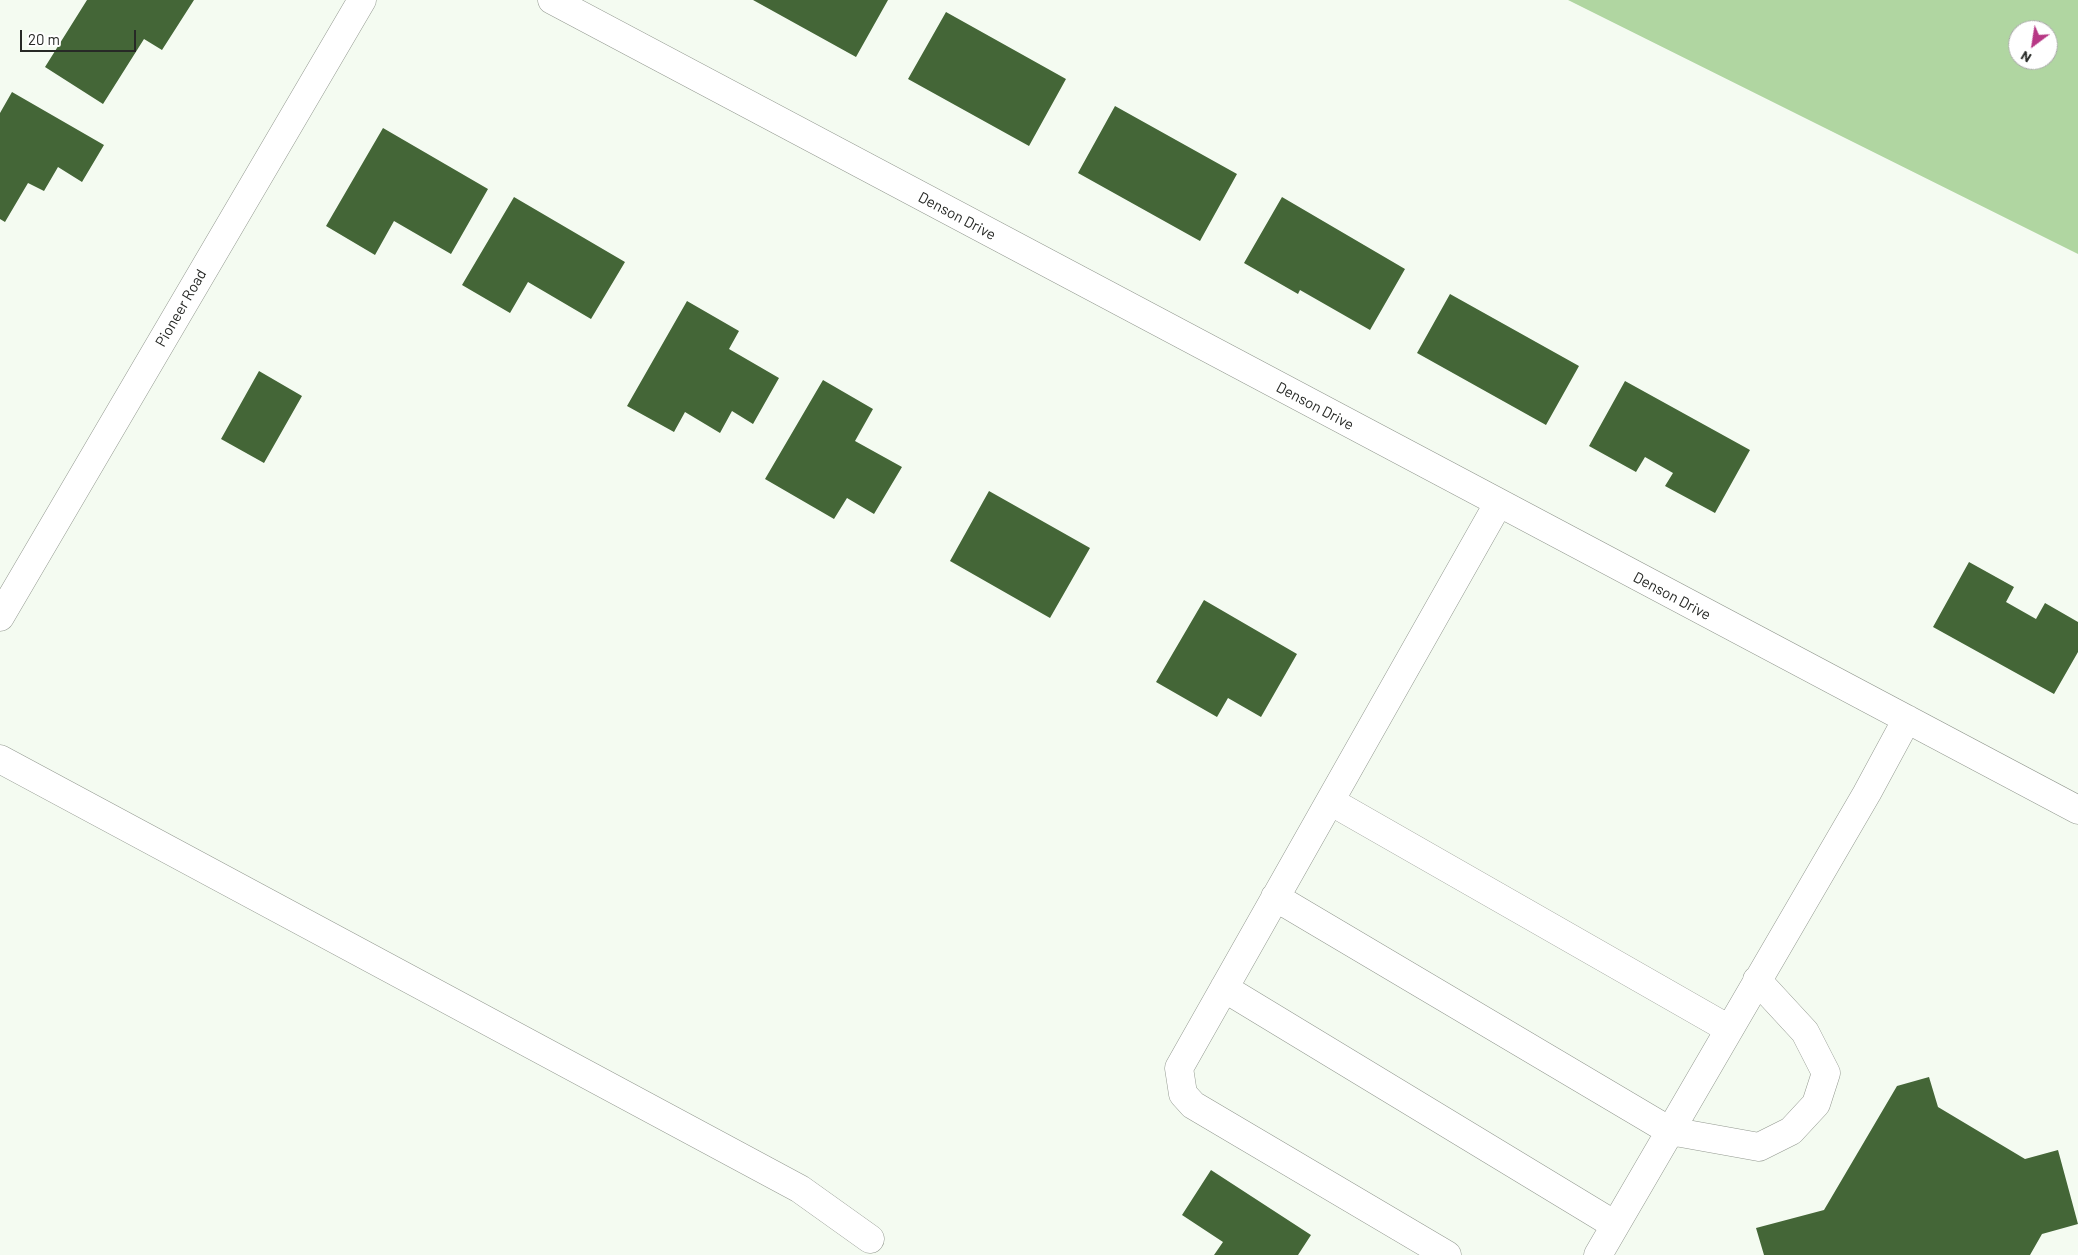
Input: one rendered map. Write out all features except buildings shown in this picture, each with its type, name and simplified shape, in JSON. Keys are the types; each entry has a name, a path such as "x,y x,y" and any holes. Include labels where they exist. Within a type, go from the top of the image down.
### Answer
{"street":[{"name":"Pioneer Road","path":"0,617 362,0"},
{"name":"Denson Drive","path":"552,0 1498,504 2078,810"},
{"path":"1448,1255 1194,1105 1183,1094 1178,1068 1498,504"},
{"path":"1598,1255 1867,793 1907,719"},
{"path":"0,760 800,1189 870,1238"},
{"path":"1330,801 1729,1029"},
{"path":"1275,897 1670,1131 1758,1147 1790,1132 1816,1104 1826,1073 1806,1032 1757,980"},
{"path":"1224,988 1615,1225"}],"shaded area":[{"path":"1568,0 2078,0 2078,254"}]}
